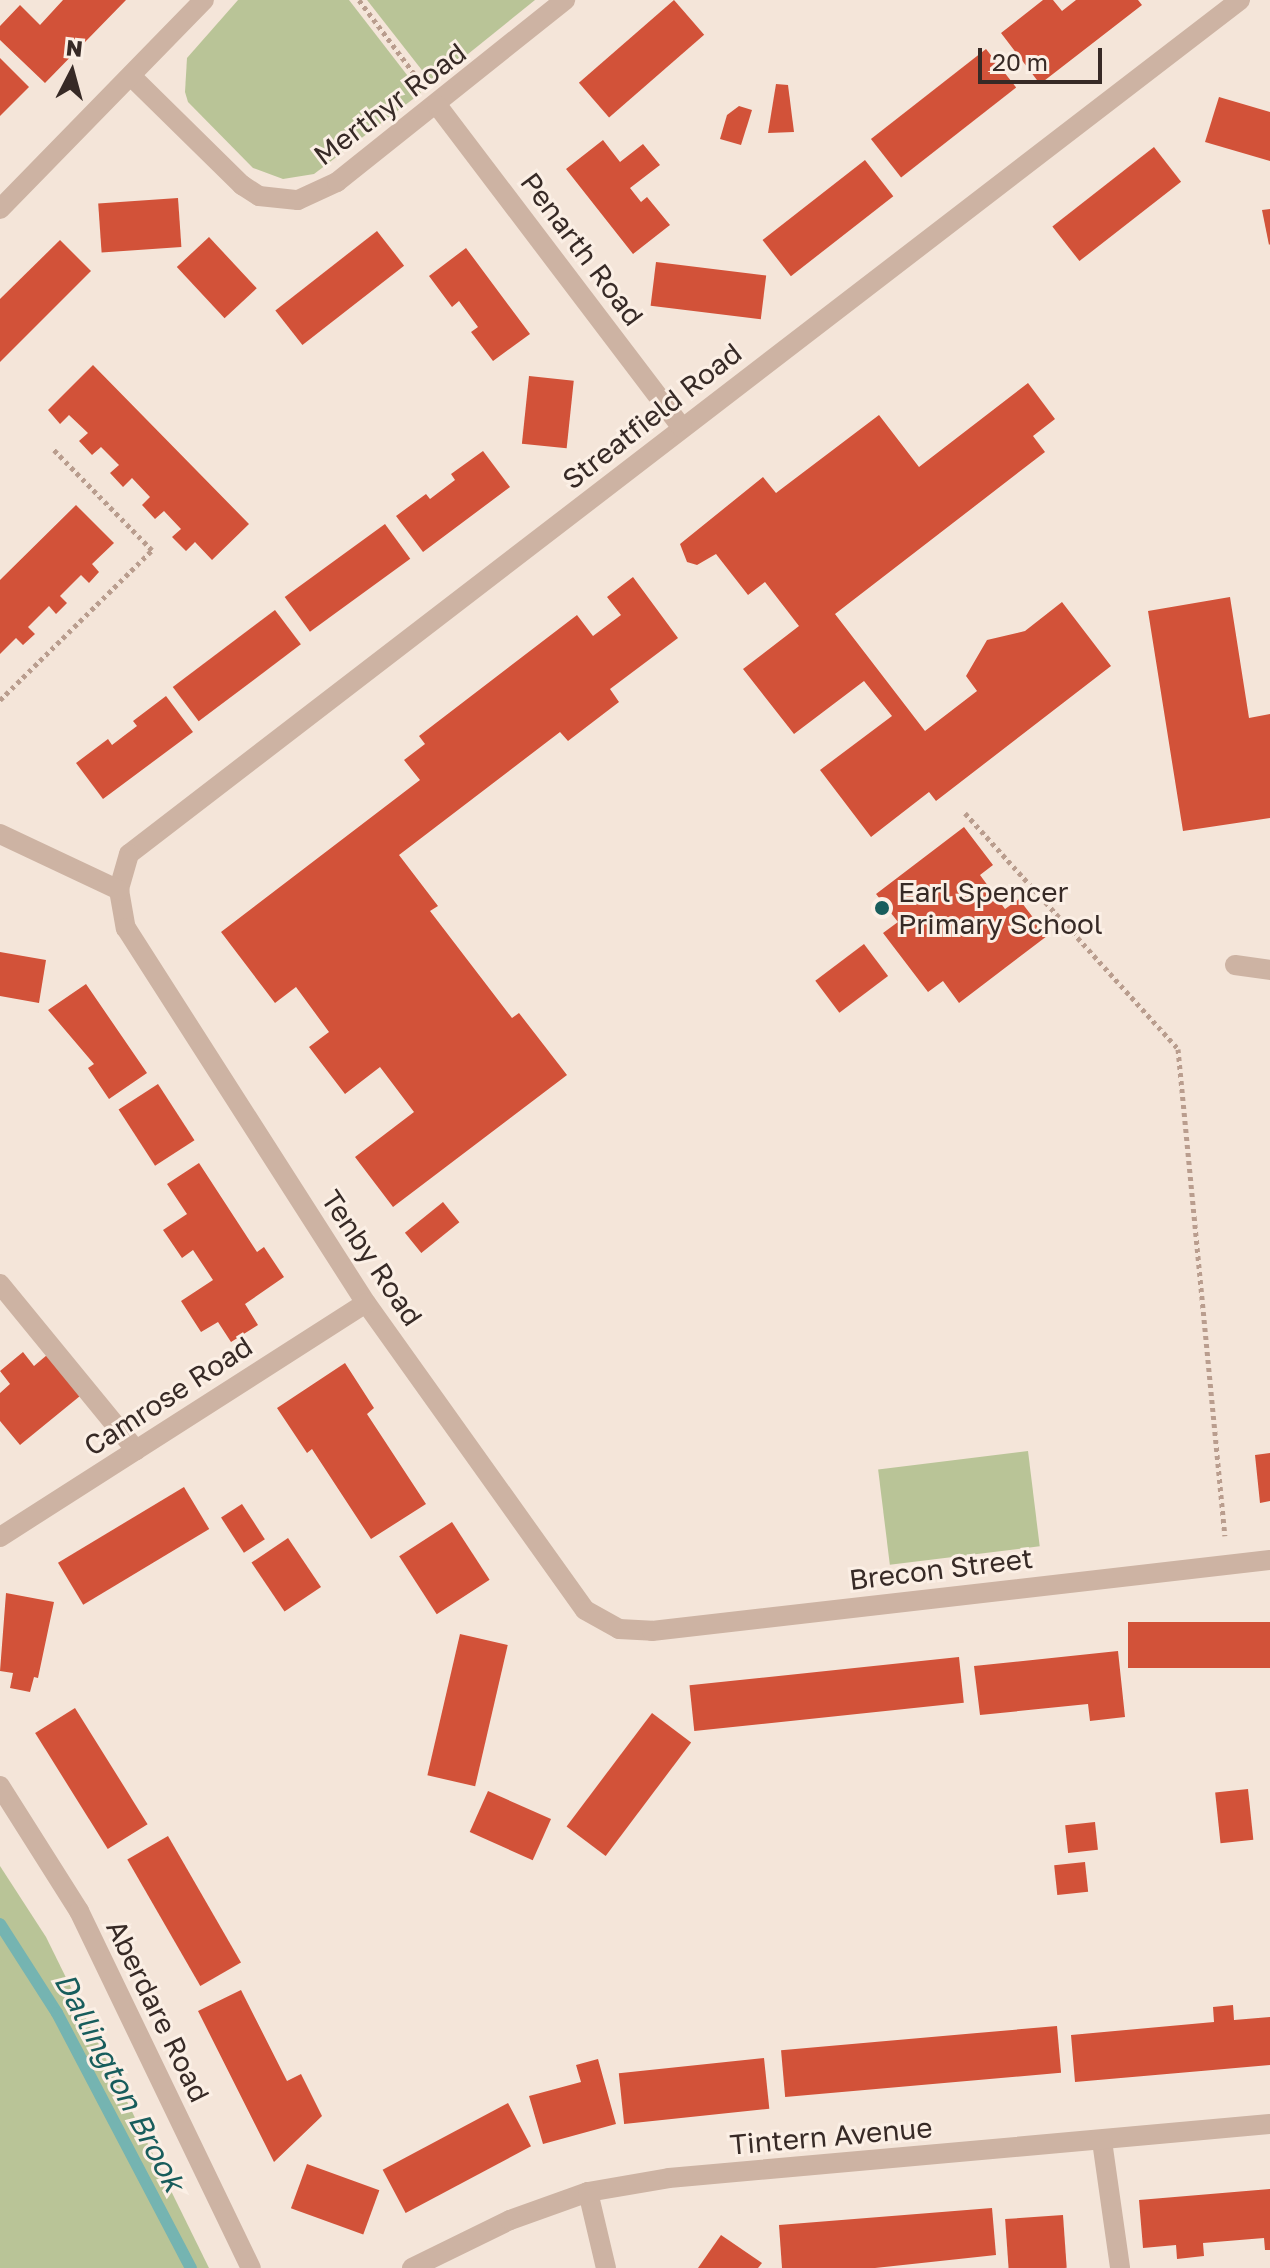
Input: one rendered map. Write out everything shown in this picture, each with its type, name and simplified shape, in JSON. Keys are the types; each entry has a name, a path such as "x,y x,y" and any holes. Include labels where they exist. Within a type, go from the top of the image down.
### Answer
{"street":[{"path":"0,209 204,0"},
{"name":"Merthyr Road","path":"131,76 242,185 278,200 298,200 337,182 565,0"},
{"name":"Streatfield Road","path":"119,890 129,854 1240,0"},
{"name":"Penarth Road","path":"437,105 682,428"},
{"path":"0,834 119,890"},
{"name":"Tenby Road","path":"119,890 126,928 366,1303 585,1610 619,1629"},
{"path":"1235,965 1270,970"},
{"path":"0,1284 136,1450"},
{"name":"Camrose Road","path":"0,1537 366,1303"},
{"name":"Brecon Street","path":"619,1629 652,1631 1270,1560"},
{"name":"Aberdare Road","path":"0,1786 79,1911 251,2268"},
{"name":"Tintern Avenue","path":"412,2268 510,2220 588,2192 669,2178 1270,2124"},
{"path":"1102,2141 1120,2268"},
{"path":"588,2192 606,2268"}],"path":[{"path":"359,0 437,105"},
{"path":"0,700 152,550 52,448"},
{"path":"965,813 1178,1049 1227,1564"}],"green space":[{"path":"238,0 349,0 421,93 314,174 283,179 253,168 188,102 185,92 187,58"},
{"path":"367,0 535,0 432,83"},
{"path":"1028,1451 1040,1546 890,1565 878,1469"},
{"path":"0,1866 46,1937 209,2268 0,2268"}],"building":[{"path":"63,0 126,0 45,83 0,40 0,26 20,5 40,25"},
{"path":"674,0 704,35 609,117 579,83"},
{"path":"1043,0 1053,0 1062,11 1076,0 1138,0 1142,5 1040,84 1001,33"},
{"path":"986,49 1016,88 901,177 871,139"},
{"path":"0,58 29,87 0,116"},
{"path":"776,84 788,85 794,132 768,133"},
{"path":"1219,97 1270,112 1270,161 1205,142"},
{"path":"739,106 752,110 741,145 720,139 727,115"},
{"path":"603,140 620,162 643,144 660,165 630,188 641,202 647,197 670,225 633,254 566,169"},
{"path":"1154,147 1181,182 1079,261 1052,226"},
{"path":"865,160 893,196 791,276 763,240"},
{"path":"178,198 181,247 102,252 98,204"},
{"path":"1270,209 1270,244 1269,245 1262,210"},
{"path":"377,231 404,266 302,345 275,310"},
{"path":"209,237 257,288 225,318 177,267"},
{"path":"60,240 91,271 0,362 0,299"},
{"path":"466,248 530,334 493,361 471,332 478,327 459,301 452,307 429,276"},
{"path":"656,262 766,276 761,319 651,306"},
{"path":"93,365 249,524 212,560 195,542 186,551 172,537 181,529 164,511 155,519 142,505 150,497 132,478 123,487 110,473 119,465 101,447 92,455 79,441 88,433 69,415 60,424 48,410"},
{"path":"529,376 574,381 567,448 522,444"},
{"name":"Earl Spencer Primary School","path":"1028,383 1055,419 1033,436 1045,452 835,614 925,731 977,691 966,676 987,640 1025,631 1062,602 1111,666 936,801 929,792 871,837 820,770 892,716 864,681 794,734 743,669 799,626 765,582 748,595 716,554 697,565 687,562 680,544 763,477 776,493 879,415 919,467"},
{"path":"483,451 510,487 423,552 396,516 426,494 430,499 455,480 451,474"},
{"path":"76,505 114,543 92,564 99,572 89,583 81,575 60,596 67,603 56,614 49,606 28,627 35,634 23,645 16,638 0,654 0,580"},
{"path":"385,524 410,559 310,632 285,597"},
{"path":"633,577 678,638 610,689 619,702 568,741 560,732 399,855 438,906 430,911 512,1018 519,1013 567,1075 393,1207 355,1157 414,1112 380,1067 345,1094 309,1047 329,1032 296,987 275,1003 221,932 420,780 404,760 425,744 419,736 577,615 593,636 621,615 607,597"},
{"path":"1230,597 1249,718 1270,714 1270,818 1183,831 1148,611"},
{"path":"275,610 301,644 199,721 173,687"},
{"path":"166,696 193,732 103,799 76,763 108,739 112,745 137,726 133,721"},
{"path":"964,827 993,865 980,875 1005,909 1019,899 1047,936 959,1003 943,981 928,992 883,933 898,922 876,894"},
{"path":"864,944 888,976 839,1013 815,981"},
{"path":"0,952 46,960 39,1003 0,996"},
{"path":"86,984 147,1073 109,1099 88,1068 94,1064 48,1010"},
{"path":"158,1084 194,1140 155,1166 119,1110"},
{"path":"199,1163 257,1252 264,1247 284,1277 245,1304 258,1325 231,1342 218,1322 201,1332 181,1301 213,1280 193,1250 182,1258 163,1230 187,1214 167,1184"},
{"path":"443,1202 459,1222 421,1253 405,1233"},
{"path":"23,1352 34,1366 47,1355 80,1396 20,1445 0,1421 0,1393 10,1384 0,1371"},
{"path":"345,1363 374,1408 367,1414 426,1504 371,1539 312,1449 307,1453 277,1408"},
{"path":"1270,1453 1270,1501 1260,1503 1255,1455"},
{"path":"184,1487 209,1529 83,1605 58,1563"},
{"path":"242,1504 265,1539 244,1553 221,1518"},
{"path":"452,1522 490,1580 437,1614 399,1556"},
{"path":"288,1538 321,1587 285,1612 252,1563"},
{"path":"6,1593 54,1602 38,1678 34,1677 30,1692 10,1688 13,1673 0,1671"},
{"path":"1128,1622 1270,1622 1270,1668 1128,1668"},
{"path":"460,1634 508,1645 475,1786 427,1775"},
{"path":"1118,1651 1125,1717 1090,1721 1088,1704 980,1715 974,1666"},
{"path":"959,1657 964,1703 694,1731 689,1685"},
{"path":"75,1708 148,1824 108,1849 35,1733"},
{"path":"652,1713 691,1742 606,1856 567,1826"},
{"path":"1248,1789 1253,1840 1221,1843 1215,1792"},
{"path":"488,1791 551,1819 533,1860 470,1832"},
{"path":"1095,1822 1098,1850 1068,1853 1065,1825"},
{"path":"168,1836 241,1962 200,1986 127,1860"},
{"path":"1085,1862 1088,1892 1057,1895 1054,1865"},
{"path":"241,1990 287,2081 301,2074 322,2116 274,2162 198,2011"},
{"path":"1233,2005 1234,2020 1270,2017 1270,2065 1075,2082 1071,2035 1214,2022 1213,2007"},
{"path":"1057,2026 1061,2073 785,2097 781,2050"},
{"path":"764,2058 769,2109 624,2124 619,2073"},
{"path":"598,2059 616,2124 543,2144 529,2096 581,2082 576,2065"},
{"path":"508,2103 531,2146 406,2213 383,2170"},
{"path":"307,2164 379,2190 363,2235 291,2208"},
{"path":"1270,2189 1270,2250 1265,2250 1264,2238 1203,2243 1204,2256 1177,2259 1176,2245 1143,2248 1139,2200"},
{"path":"992,2208 996,2255 875,2268 782,2268 779,2225"},
{"path":"1063,2215 1067,2268 1009,2268 1005,2219"},
{"path":"721,2235 762,2263 758,2268 698,2268"}],"waterway":[{"name":"Dallington Brook","path":"0,1924 57,2013 191,2268"}],"place":[{"name":"Earl Spencer Primary School","path":"882,908"}]}
